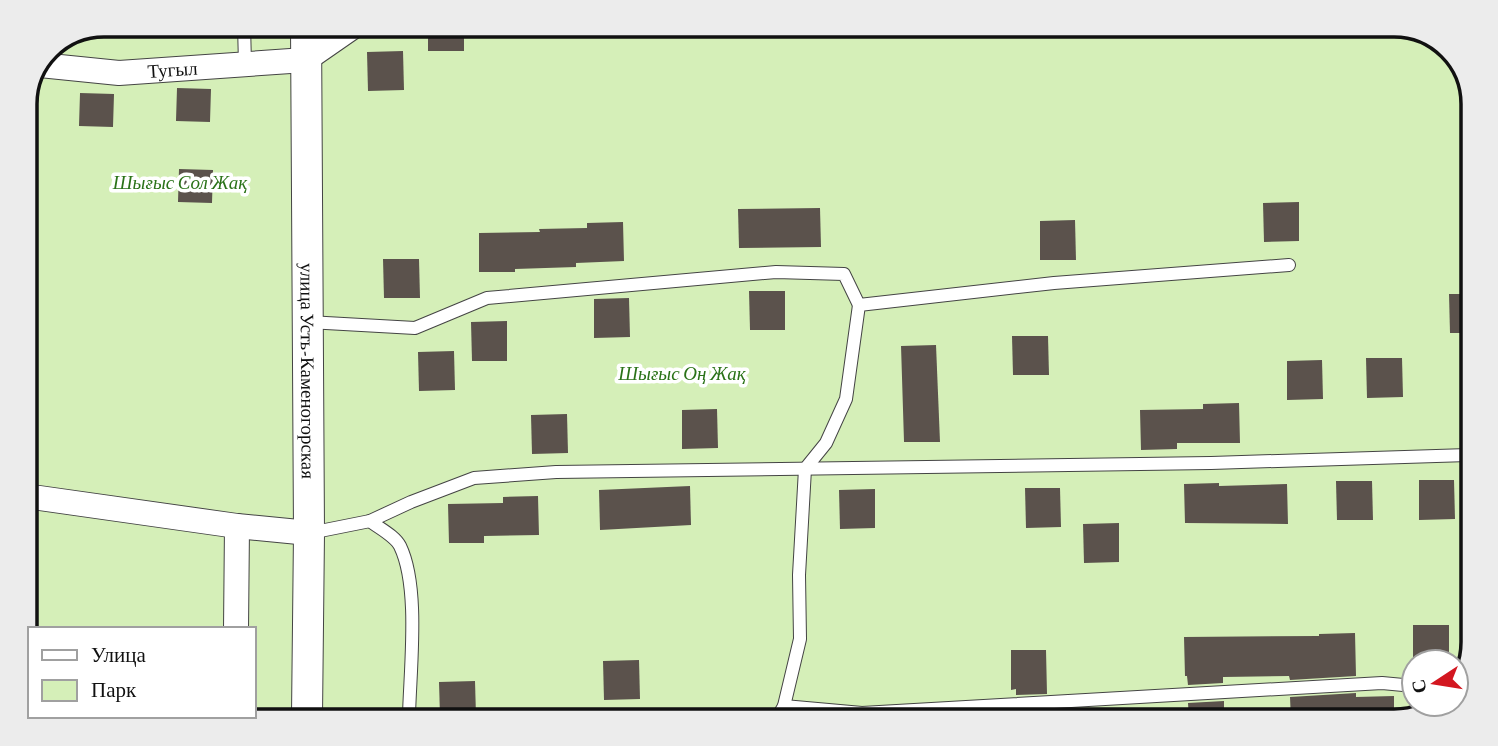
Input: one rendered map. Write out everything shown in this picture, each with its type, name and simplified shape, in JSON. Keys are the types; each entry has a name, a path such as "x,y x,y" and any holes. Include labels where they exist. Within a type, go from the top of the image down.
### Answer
{"street":[{"name":"улица Усть-Каменогорская","path":"306,37 309,533 307,709"},
{"path":"305,60 338,37"},
{"name":"Тугыл","path":"49,66 119,74 305,60"},
{"path":"37,498 237,526 309,533"},
{"path":"236,627 237,526"}],"lane":[{"path":"245,37 246,64"},
{"path":"859,305 1054,283 1289,265"},
{"path":"306,322 415,328 487,298 776,272 844,274 859,305 846,399 826,443 805,470 799,575 800,639 781,709"},
{"path":"309,533 370,521 474,478 556,472 1211,463 1461,455"},
{"path":"370,521 399,544 405,564 412,607 409,709"},
{"path":"931,709 1382,683 1400,685"}],"green space":[{"name":"Шығыс Оң Жақ","path":"104,37 1394,37 1416,40 1445,60 1458,82 1461,100 1461,648 1400,648 1400,709 256,709 256,627 37,627 37,100 44,74 60,53 70,46 91,38"}],"building":[{"path":"428,37 464,37 464,51 428,51"},
{"path":"403,51 404,90 368,91 367,52"},
{"path":"177,88 211,89 210,122 176,121"},
{"path":"80,93 114,94 113,127 79,126"},
{"path":"179,169 213,170 212,203 178,202"},
{"path":"1299,202 1299,241 1264,242 1263,203"},
{"path":"820,208 821,247 739,248 738,209"},
{"path":"1075,220 1076,260 1040,260 1040,221"},
{"path":"623,222 624,261 576,263 576,267 515,269 515,272 479,272 479,233 540,232 539,229 587,228 587,223"},
{"path":"383,259 419,259 420,298 384,298"},
{"path":"749,291 785,291 785,330 750,330"},
{"path":"1449,294 1461,294 1461,333 1450,333"},
{"path":"629,298 630,337 594,338 594,299"},
{"path":"507,321 507,361 472,361 471,322"},
{"path":"1012,336 1048,336 1049,375 1013,375"},
{"path":"936,345 940,442 904,442 901,346"},
{"path":"454,351 455,390 419,391 418,352"},
{"path":"1366,358 1402,358 1403,397 1367,398"},
{"path":"1322,360 1323,399 1287,400 1287,361"},
{"path":"1239,403 1240,443 1177,443 1177,449 1141,450 1140,410 1203,409 1203,404"},
{"path":"717,409 718,448 682,449 682,410"},
{"path":"567,414 568,453 532,454 531,415"},
{"path":"1419,480 1454,480 1455,519 1419,520"},
{"path":"1336,481 1372,481 1373,520 1337,520"},
{"path":"1219,483 1219,486 1287,484 1288,524 1185,523 1184,484"},
{"path":"690,486 691,525 600,530 599,490"},
{"path":"1025,488 1060,488 1061,527 1026,528"},
{"path":"875,489 875,528 840,529 839,490"},
{"path":"538,496 539,535 484,536 484,543 449,543 448,504 503,503 503,497"},
{"path":"1119,523 1119,562 1084,563 1083,524"},
{"path":"1413,625 1449,625 1449,648 1413,648"},
{"path":"1355,633 1356,676 1290,680 1289,676 1223,677 1223,683 1188,685 1185,676 1184,637 1319,636"},
{"path":"1011,650 1046,650 1047,694 1016,695 1016,689 1011,690"},
{"path":"639,660 640,699 604,700 603,661"},
{"path":"475,681 476,709 440,709 439,682"},
{"path":"1356,693 1356,697 1394,696 1394,709 1290,709 1290,697"},
{"path":"1224,701 1224,709 1188,709 1188,703"}],"park label":[{"name":"Шығыс Сол Жақ","path":"180,182"}]}
